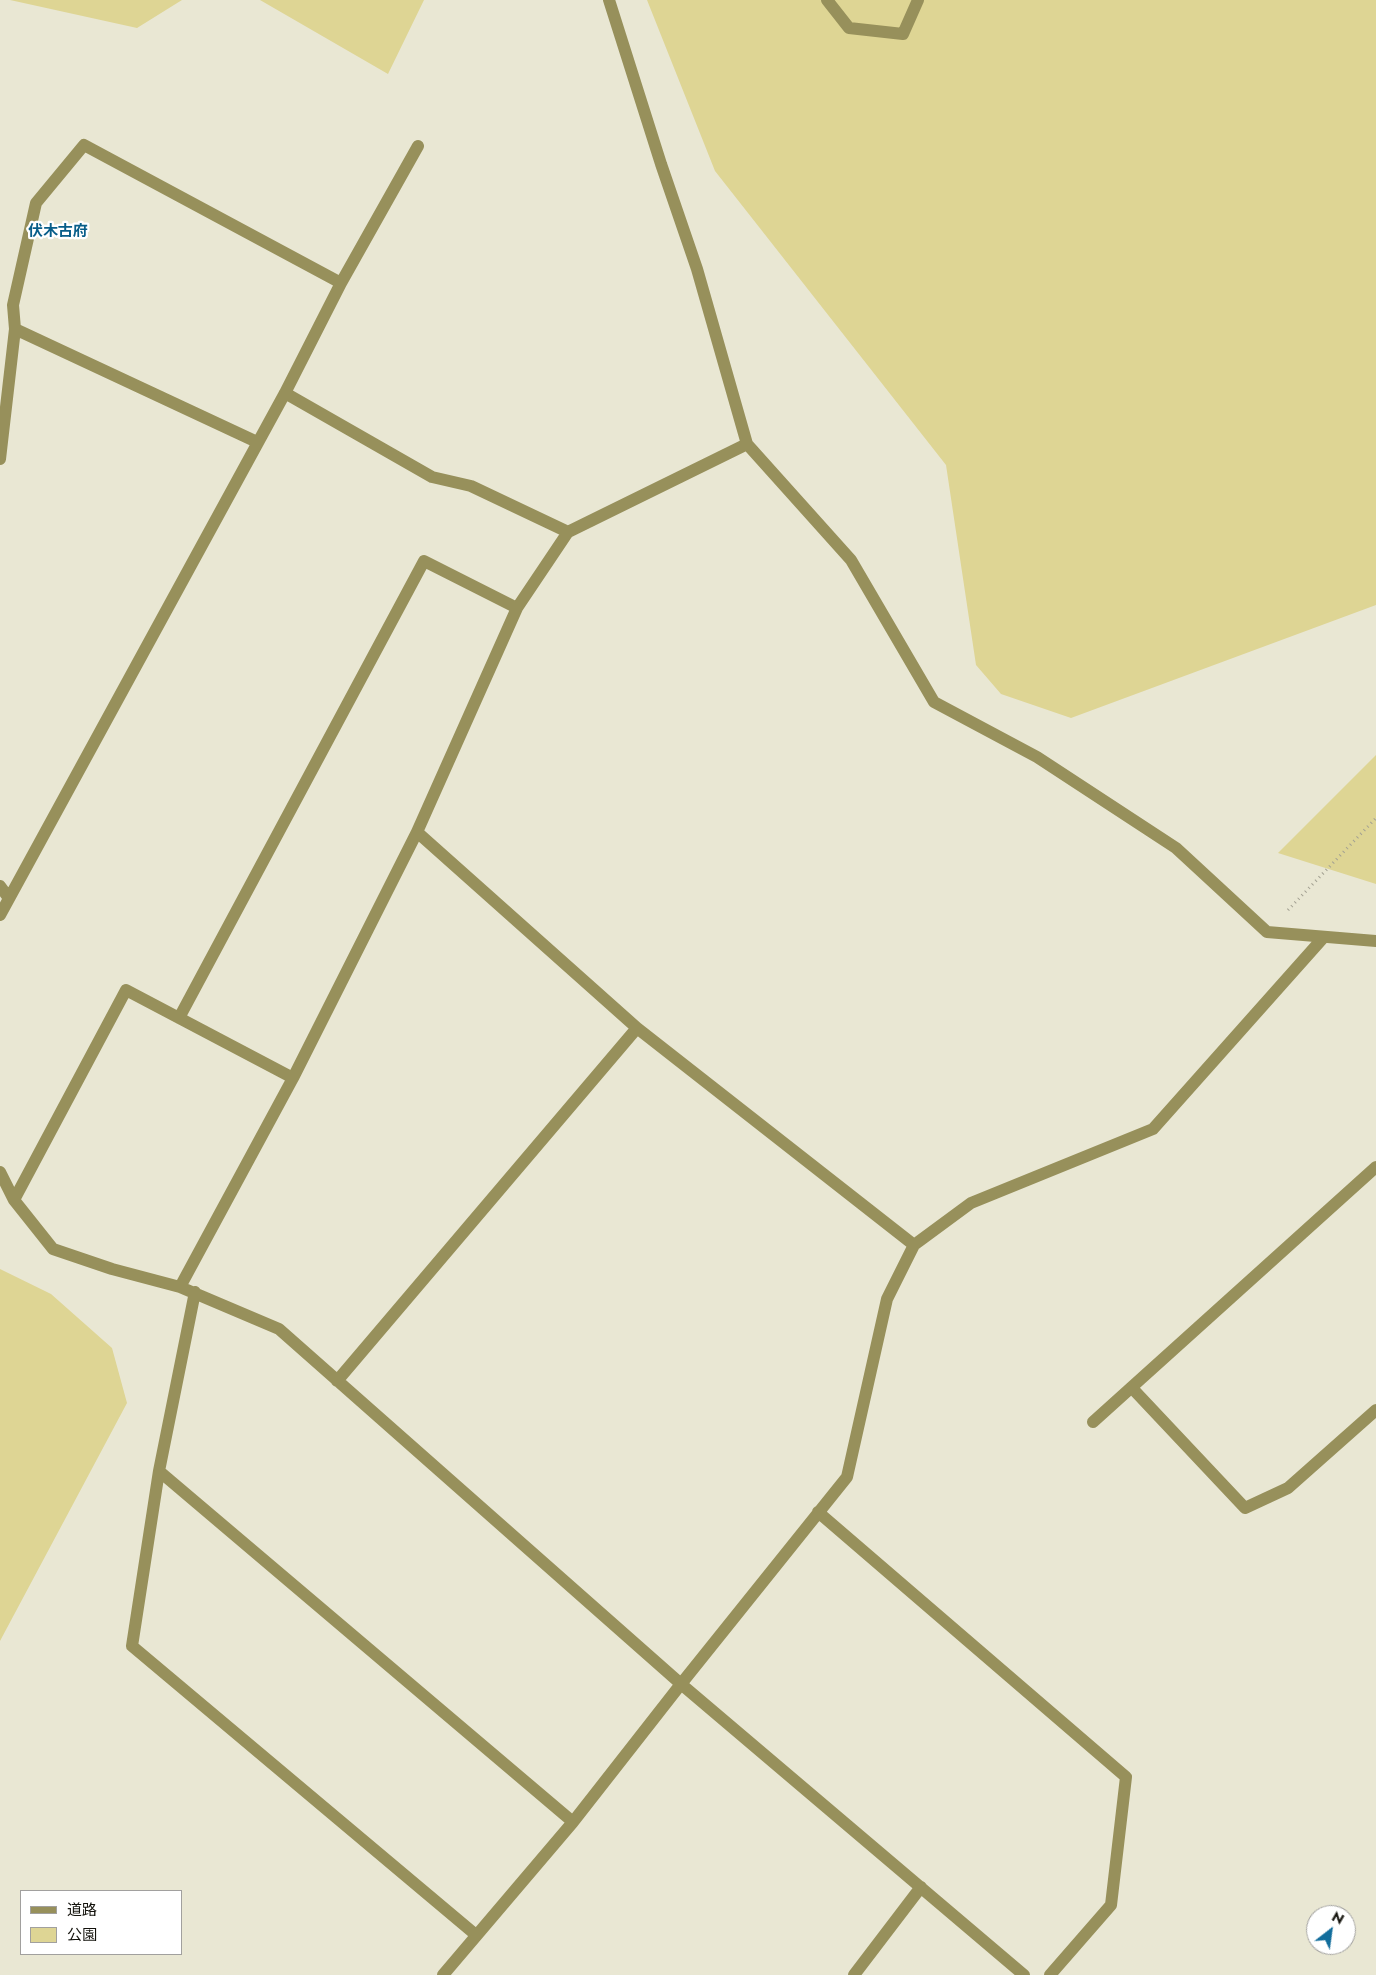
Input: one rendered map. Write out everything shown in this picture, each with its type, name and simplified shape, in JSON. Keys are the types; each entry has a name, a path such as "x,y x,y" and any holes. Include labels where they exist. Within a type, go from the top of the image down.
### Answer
{"street":[{"path":"610,0 661,164 697,269 747,444 851,560 934,702 1036,757 1176,848 1267,932 1376,941"},
{"path":"826,0 849,28 903,34 918,0"},
{"path":"0,459 15,329 6,304 36,203 84,144 341,283"},
{"path":"0,915 285,392 341,283 418,146"},
{"path":"15,329 257,442"},
{"path":"285,392 432,477 471,486 568,532"},
{"path":"180,1287 294,1078 417,832 517,608 568,532 747,444"},
{"path":"179,1018 424,561 517,608"},
{"path":"417,832 637,1028 914,1245"},
{"path":"0,886 8,898"},
{"path":"443,1975 573,1822 847,1477 887,1299 914,1245 971,1203 1153,1130 1323,938"},
{"path":"14,1200 126,990 294,1078"},
{"path":"337,1381 637,1028"},
{"path":"1093,1422 1376,1167"},
{"path":"0,1172 14,1200 53,1248 112,1268 195,1292 279,1329 681,1684 1024,1975"},
{"path":"195,1292 159,1471 132,1646 476,1935"},
{"path":"1132,1388 1245,1508 1288,1488 1376,1410"},
{"path":"159,1471 573,1822"},
{"path":"818,1512 1126,1777 1111,1905 1050,1975"},
{"path":"854,1975 921,1887"}],"path":[{"path":"1267,932 1376,818"}],"green space":[{"path":"10,0 182,0 137,28"},
{"path":"260,0 424,0 388,74"},
{"path":"647,0 1376,0 1376,605 1071,718 1001,694 976,665 946,465 715,171"},
{"path":"1376,755 1376,884 1278,853"},
{"path":"0,1269 51,1294 112,1348 127,1403 0,1641"}],"district":[{"name":"伏木古府","path":"58,232"}]}
